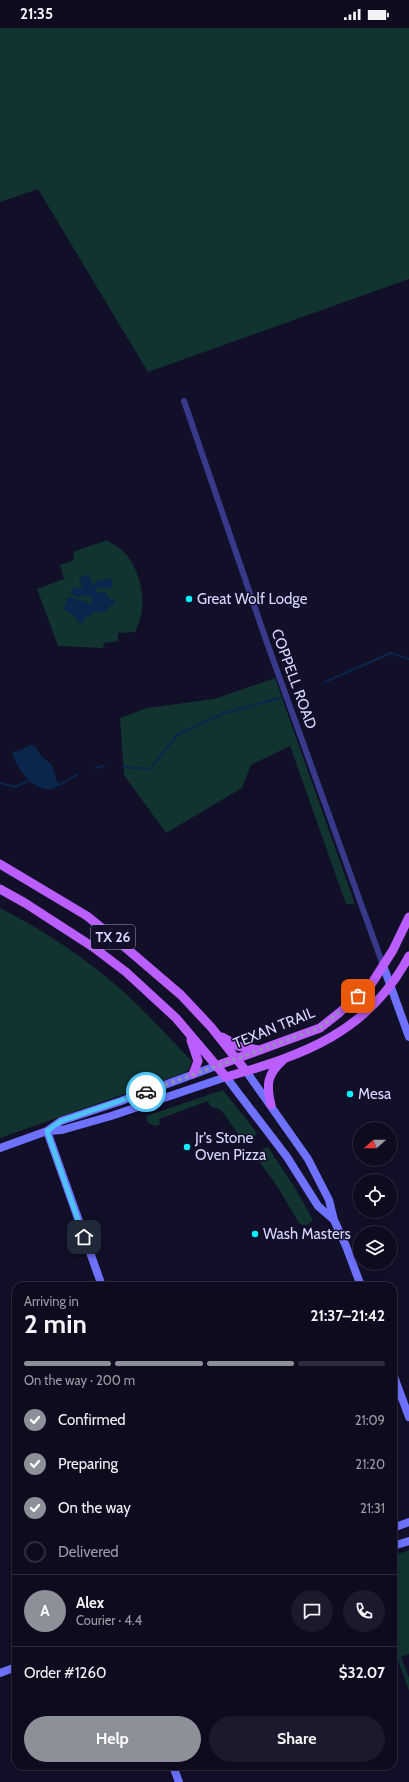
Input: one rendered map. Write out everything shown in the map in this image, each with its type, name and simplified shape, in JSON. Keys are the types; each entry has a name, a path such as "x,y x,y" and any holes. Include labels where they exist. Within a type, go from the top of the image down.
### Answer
{"main road":[{"name":"TX 26","path":"0,864 86,916 120,942 181,995 221,1037 238,1046 260,1050"},
{"name":"TX 26","path":"0,889 26,903 87,943 121,968 160,1002 226,1077"},
{"name":"TEXAN TRAIL","path":"216,1066 320,1028 367,988 393,950 409,917"},
{"name":"TEXAN TRAIL","path":"226,1077 284,1059 328,1040 354,1022 377,1002 401,972 409,956"},
{"path":"383,965 409,1037"},
{"name":"TX 26","path":"211,1027 246,1071"},
{"path":"187,1031 194,1046 198,1061 193,1074"},
{"path":"271,1105 267,1091 269,1076 284,1059"},
{"path":"0,1148 47,1131 61,1121 216,1066"},
{"path":"246,1071 308,1159 329,1200 334,1220 346,1246 360,1282"},
{"path":"47,1131 62,1130 111,1116 226,1077 287,1157 318,1206 334,1220"},
{"path":"47,1131 101,1282"},
{"path":"397,1385 409,1417"},
{"path":"397,1526 409,1522"},
{"path":"397,1545 409,1541"},
{"path":"0,1673 12,1668"},
{"path":"174,1770 179,1782"}],"street":[{"name":"COPPELL ROAD","path":"184,401 269,648 383,965"}],"green space":[{"path":"0,28 409,28 409,279 148,372 38,189 0,202"},
{"path":"107,540 123,551 128,557 137,572 140,581 142,607 140,619 135,632 118,633 118,641 104,643 103,648 58,646 37,589 64,579 60,565 74,560 73,552"},
{"path":"275,678 355,904 346,904 290,746 251,765 242,788 166,833 124,775 120,718 147,708 214,699"},
{"path":"0,908 50,936 112,981 143,1010 192,1061 189,1069 184,1073 0,1138"},
{"path":"223,1090 257,1133 252,1139 242,1139 221,1110 210,1106 208,1101 159,1119 160,1124 156,1126 148,1123 146,1116"},
{"path":"268,1147 295,1188 313,1220 307,1225 299,1223 277,1186 259,1161 258,1153"},
{"path":"409,1550 409,1654 401,1657 409,1678 409,1691 397,1657 397,1554"}],"water":[{"path":"88,574 93,585 96,584 96,581 112,578 112,588 97,588 96,591 98,593 105,592 110,600 114,600 115,604 111,605 105,612 95,612 85,618 82,624 79,623 75,616 62,608 66,604 67,598 70,597 92,604 92,600 89,596 76,597 70,593 73,587 78,589 81,588 82,585 79,578"},
{"path":"31,745 35,746 41,756 52,765 58,785 54,789 40,787 33,783 17,765 12,751 15,752"}],"waterway":[{"path":"325,682 391,653 409,659"},
{"path":"123,767 150,769 178,734 225,713 280,698"},
{"path":"95,768 104,766"},
{"path":"55,784 58,785 65,782 78,774"},
{"path":"0,783 15,787 30,780"}],"way so far":[{"path":"146,1092 320,1028 358,996"}],"place":[{"name":"Great Wolf Lodge","path":"189,599"},
{"name":"Mesa","path":"350,1094"},
{"name":"Jr's Stone Oven Pizza","path":"187,1147"},
{"name":"Wash Masters","path":"255,1234"}],"route":[{"path":"84,1237 52,1141 47,1131 61,1121 146,1092"}]}
